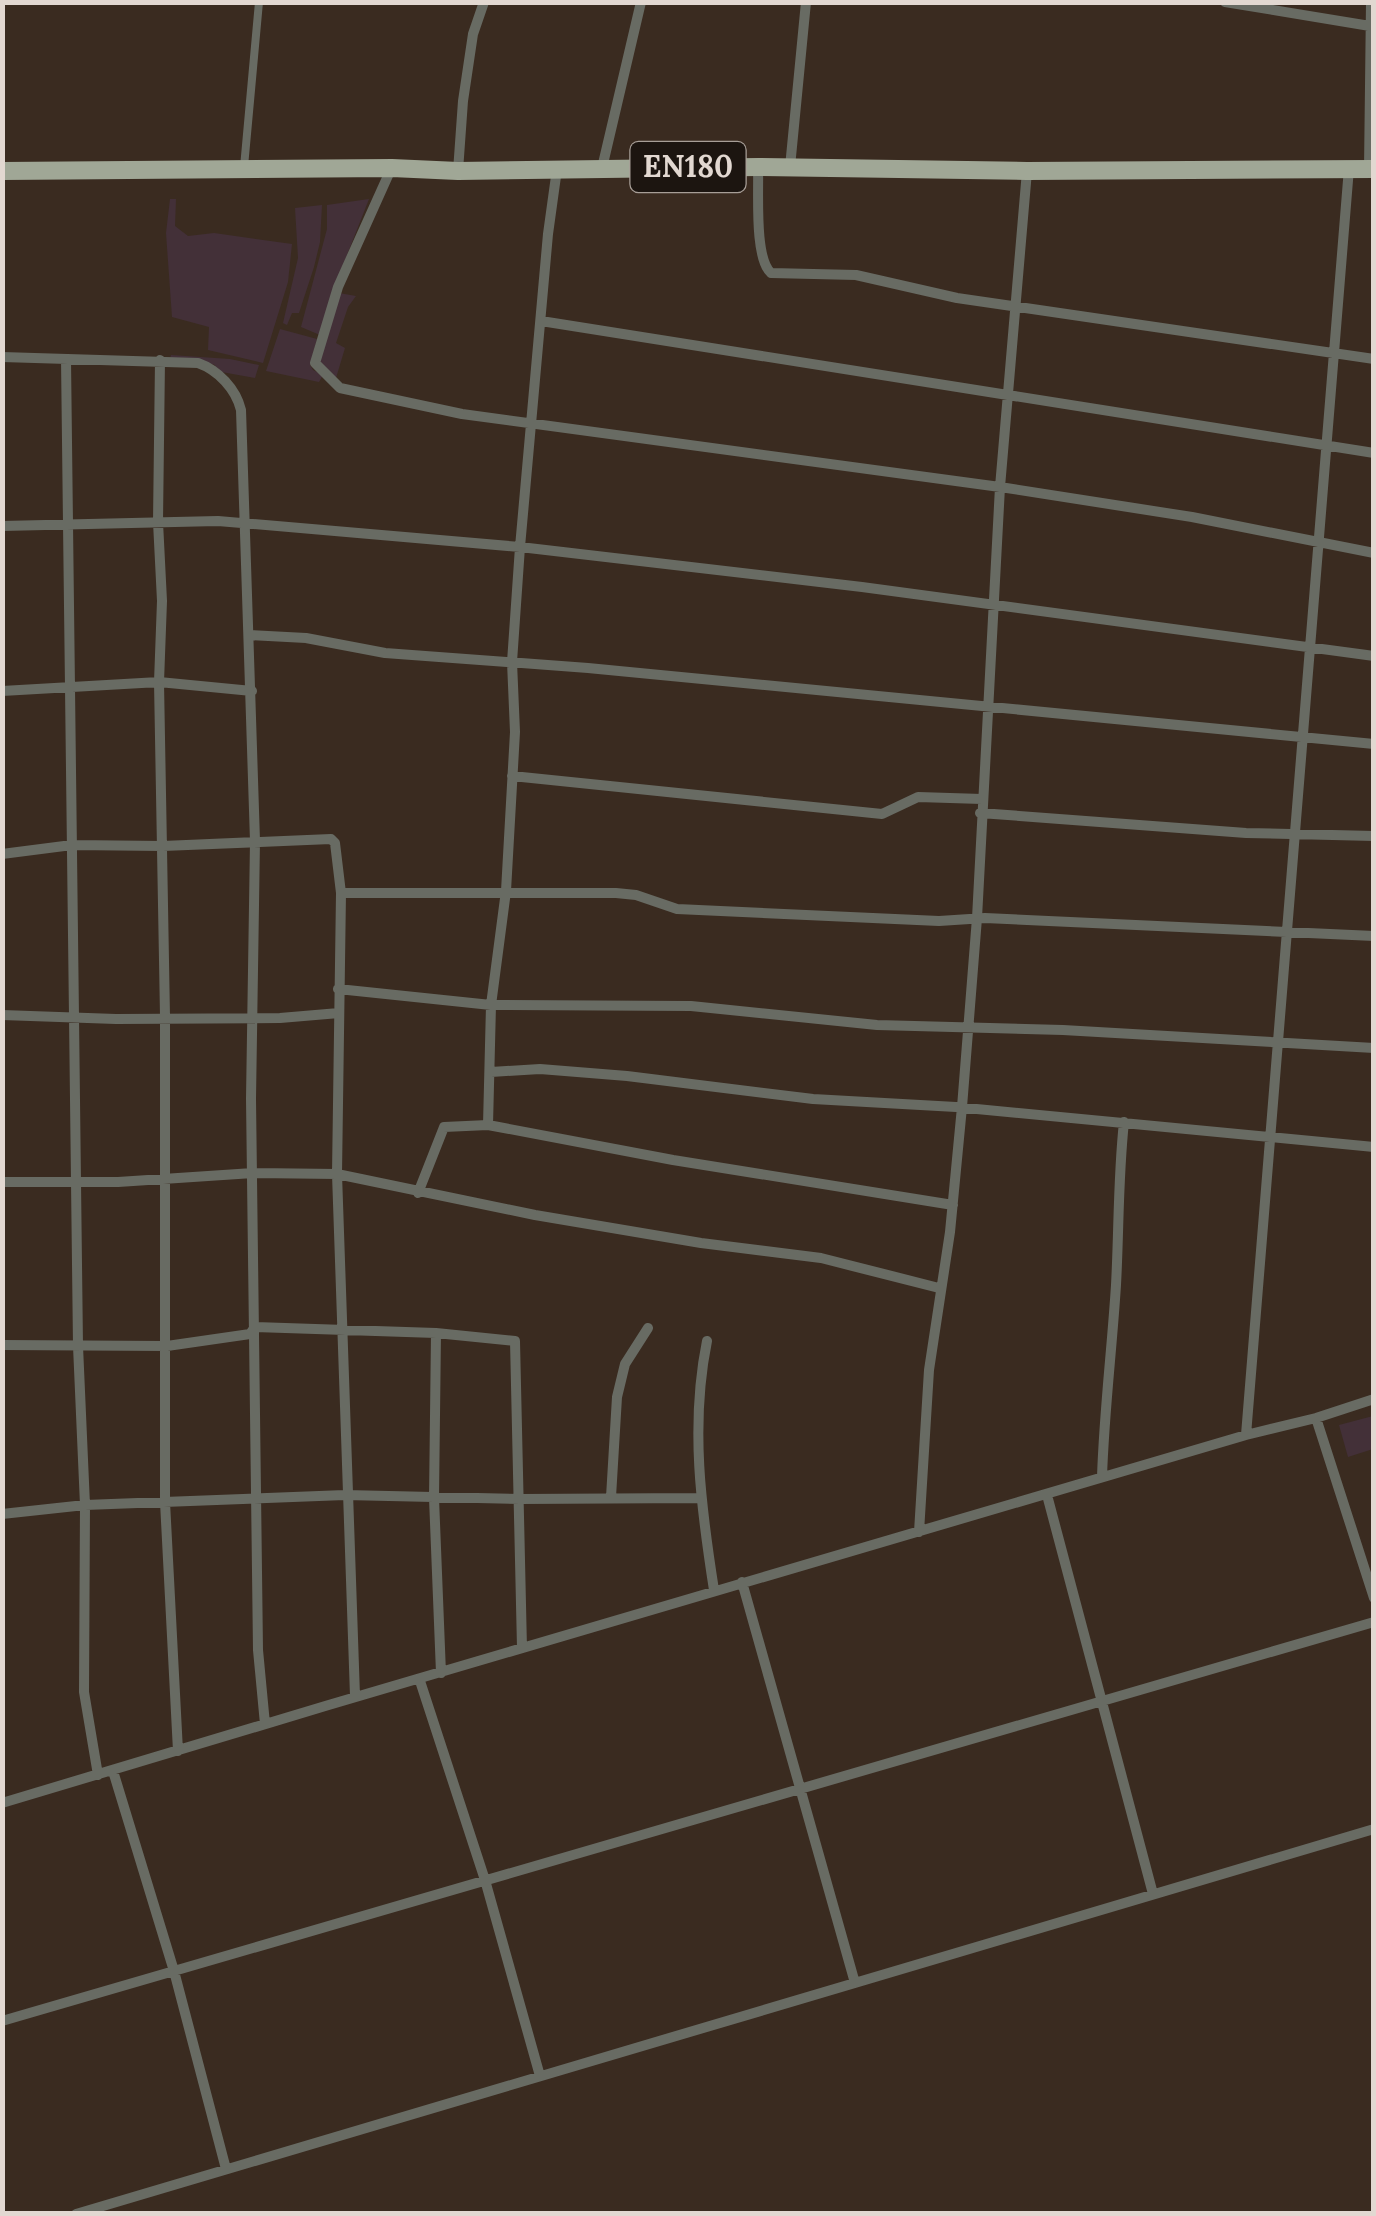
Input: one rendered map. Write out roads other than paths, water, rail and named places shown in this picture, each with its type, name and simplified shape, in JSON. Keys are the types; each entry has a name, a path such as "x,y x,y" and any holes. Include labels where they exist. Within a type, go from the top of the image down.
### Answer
{"main road":[{"name":"EN180","path":"2,171 1371,169"}],"street":[{"path":"244,169 259,2"},
{"path":"458,172 473,34 484,2"},
{"path":"602,168 641,2"},
{"path":"790,168 806,2"},
{"path":"1226,2 1370,26"},
{"path":"1371,2 1371,169"},
{"path":"758,167 761,248 763,264 771,273 856,275 957,298 1374,359"},
{"path":"392,168 338,287 315,364 340,388 462,414 530,420 1192,517 1374,553"},
{"path":"488,1125 491,1005 506,891 515,732 512,662 520,547 557,168"},
{"path":"1246,1435 1348,168"},
{"path":"918,1532 928,1370 962,1107 977,918 1000,487 1027,171"},
{"path":"541,321 1374,452"},
{"path":"2,357 160,360 209,367 238,400 252,690 258,1650 265,1724"},
{"path":"66,359 78,1346 85,1505 84,1692 98,1774"},
{"path":"160,360 165,1502 178,1751"},
{"path":"2,526 244,524 520,547 862,587 1374,656"},
{"path":"249,635 306,638 385,652 1374,744"},
{"path":"2,691 159,682 252,690"},
{"path":"512,776 882,814 918,797 982,799"},
{"path":"980,814 1374,836"},
{"path":"2,854 72,845 331,840 335,843 341,893 337,1174 340,1331 355,1696"},
{"path":"341,893 616,892 677,909 1374,936"},
{"path":"338,989 491,1005 691,1006 877,1025 968,1026 1374,1048"},
{"path":"2,1015 116,1019 280,1018 339,1013"},
{"path":"491,1072 540,1069 627,1076 812,1099 962,1107 1374,1148"},
{"path":"1102,1477 1124,1122"},
{"path":"418,1193 444,1127 488,1125 952,1206"},
{"path":"2,1182 165,1179 253,1172 337,1174 418,1193 667,1237 821,1258 939,1288"},
{"path":"255,1327 436,1333 515,1341 522,1648"},
{"path":"2,1345 167,1346 250,1334 255,1327"},
{"path":"611,1497 617,1397 625,1364 648,1328"},
{"path":"436,1333 434,1498 441,1674"},
{"path":"707,1341 700,1379 700,1498 714,1590"},
{"path":"2,1804 714,1590 1374,1399"},
{"path":"1316,1418 1374,1598"},
{"path":"2,1514 85,1505 346,1495 700,1498"},
{"path":"1047,1495 1153,1894"},
{"path":"742,1582 855,1982"},
{"path":"2,2021 1374,1622"},
{"path":"420,1681 485,1880 540,2076"},
{"path":"113,1771 174,1971 226,2169"},
{"path":"76,2214 1374,1829"}]}
